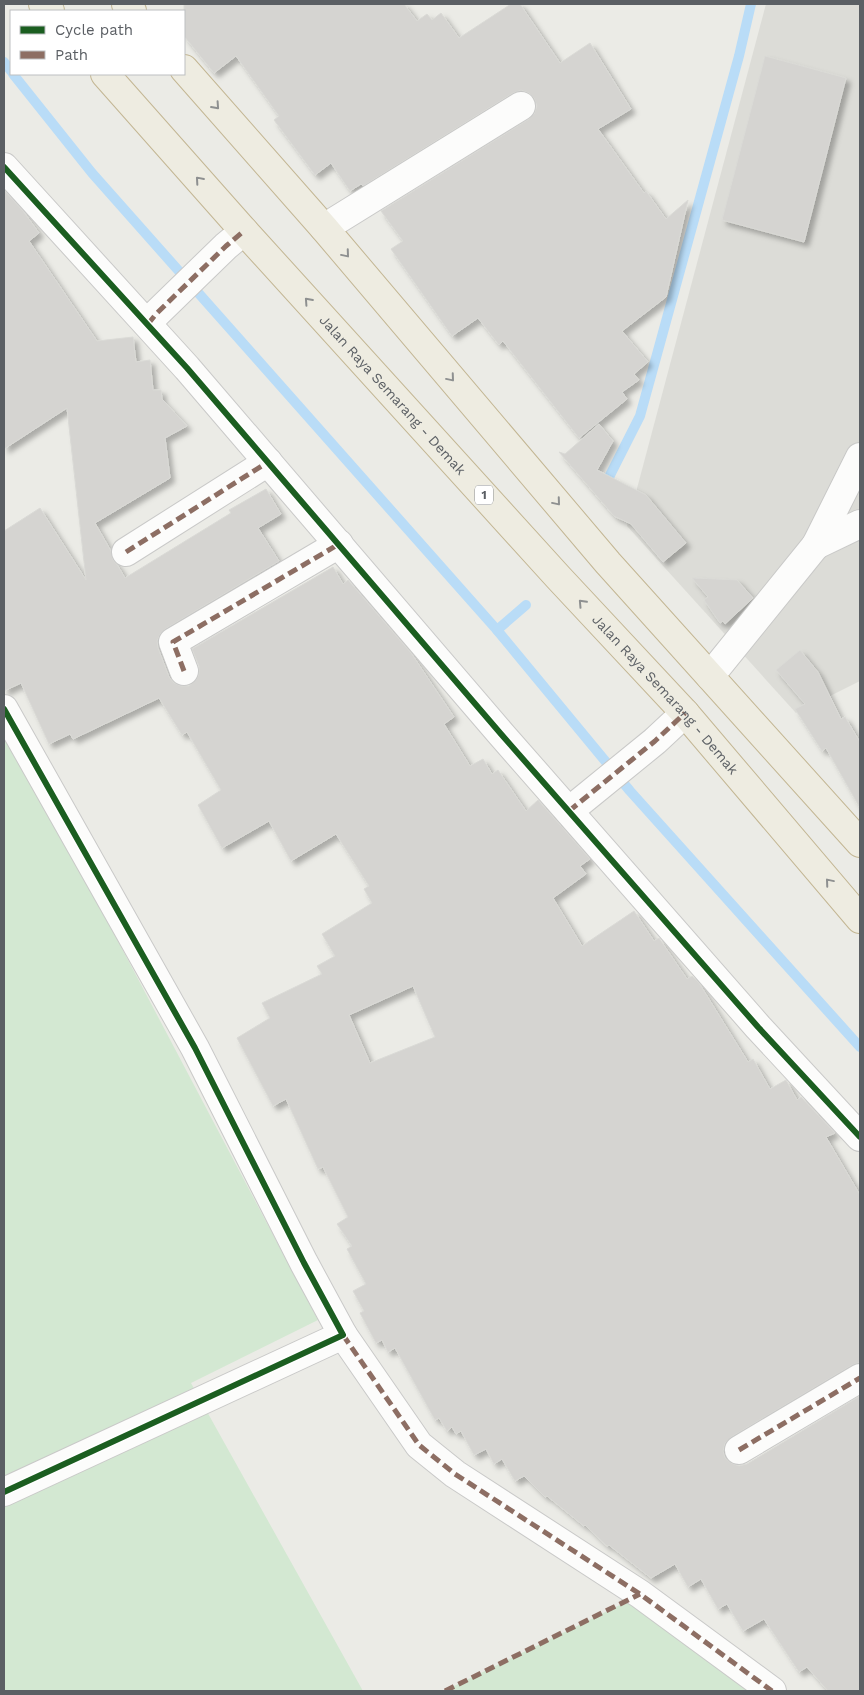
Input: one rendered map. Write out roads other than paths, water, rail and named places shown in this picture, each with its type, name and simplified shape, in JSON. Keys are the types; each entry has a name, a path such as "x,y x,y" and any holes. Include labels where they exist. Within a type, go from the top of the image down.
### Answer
{"highway":[{"path":"185,70 324,228 608,563 860,843"},
{"name":"Jalan Raya Semarang - Demak","path":"106,75 235,238 545,562 685,714 860,919"}],"street":[{"path":"324,228 521,106"},
{"path":"4,167 152,319 268,462 501,734 758,1026 860,1138"},
{"path":"152,319 235,238"},
{"path":"710,676 816,545 860,457"},
{"path":"126,552 268,462"},
{"path":"816,545 860,524"},
{"path":"184,671 173,642 339,544"},
{"path":"4,709 194,1048 343,1335 419,1445 455,1474 640,1594 772,1691"},
{"path":"569,812 685,714"},
{"path":"4,1492 343,1335"},
{"path":"739,1450 860,1378"}],"waterway":[{"path":"604,487 640,416 739,56 751,4"},
{"path":"4,62 10,70"},
{"path":"14,75 92,173 497,630 630,791 860,1047"},
{"path":"497,630 526,605"}]}
